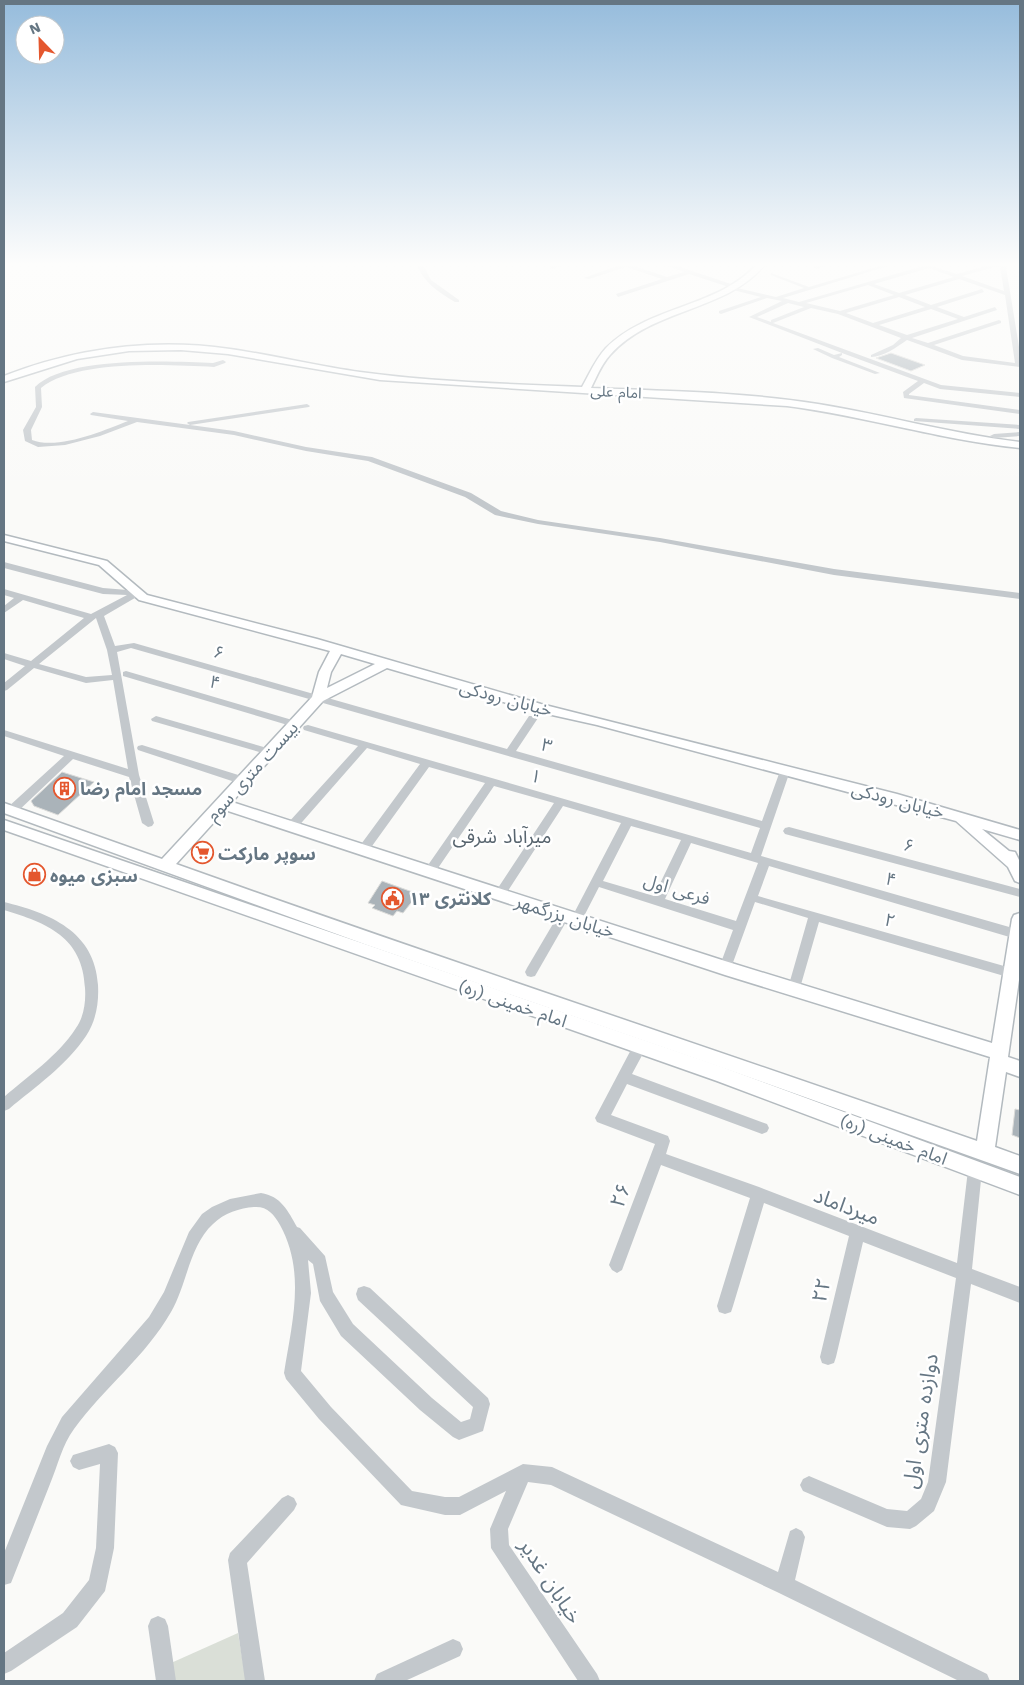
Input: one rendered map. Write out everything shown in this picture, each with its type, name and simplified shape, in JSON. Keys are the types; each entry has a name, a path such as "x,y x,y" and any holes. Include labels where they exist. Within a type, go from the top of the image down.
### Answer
{"main road":[{"path":"587,387 597,367 608,352 621,342"},
{"name":"امام علی","path":"4,374 34,363 70,354 139,345 186,343 213,345 382,375"},
{"name":"امام علی","path":"4,380 33,368 73,358 138,350 190,348 382,375 786,396 864,408 916,420 979,438 994,436 1020,438"},
{"name":"امام علی","path":"587,387 790,403 1020,445"},
{"name":"خیابان رودکی","path":"4,538 103,563 143,598 313,642 539,708 597,721 958,816 1020,835"},
{"path":"313,642 325,672"},
{"name":"بیست متری سوم","path":"165,866 270,752 301,726 318,698 325,672 337,650"},
{"name":"بیست متری سوم","path":"318,698 385,664"},
{"path":"354,680 377,675 414,672"},
{"name":"خیابان بزرگمهر","path":"223,804 725,968 794,988 999,1057 1020,1069"},
{"name":"امام خمینی (ره)","path":"6,815 165,866 725,1068 1020,1165"},
{"name":"امام خمینی (ره)","path":"6,815 639,1048 725,1068 975,1170 1020,1186"},
{"path":"958,816 1017,870"},
{"path":"999,829 1017,870"},
{"path":"985,1152 1019,929"}],"street":[{"path":"818,342 940,387 1020,395"},
{"path":"873,356 900,342"},
{"path":"915,342 962,358 1020,365 1015,342"},
{"path":"926,346 940,342"},
{"path":"816,350 877,373"},
{"path":"834,357 846,352"},
{"path":"136,420 99,433 54,445 34,445 27,436 27,430 39,407 38,386 52,376 102,365 214,365 222,362"},
{"path":"923,381 905,393 906,397 1020,412"},
{"path":"176,425 307,406"},
{"path":"93,414 234,433 306,449 369,459 468,495 498,513 538,522 660,540 834,572 1020,596"},
{"path":"916,420 1020,427"},
{"path":"994,436 1020,434"},
{"path":"4,565 103,591 137,592"},
{"path":"4,592 91,618 112,650 121,676 134,775 148,823"},
{"path":"4,688 91,618 137,592"},
{"path":"4,610 22,597"},
{"name":"۶","path":"112,650 131,645 318,698"},
{"path":"4,656 74,678 86,680 121,676"},
{"name":"۴","path":"121,676 301,726"},
{"name":"۳","path":"318,698 766,826"},
{"path":"509,753 533,718"},
{"path":"156,719 270,752"},
{"name":"۱","path":"301,726 760,860"},
{"path":"4,733 134,775"},
{"path":"292,826 365,744"},
{"path":"142,748 244,781"},
{"path":"6,815 72,754"},
{"path":"363,850 427,762"},
{"path":"725,968 740,927 760,860 766,826 785,771"},
{"path":"430,872 492,781"},
{"path":"500,894 561,801"},
{"path":"531,972 570,917 628,821"},
{"name":"۶","path":"789,831 1020,893"},
{"path":"658,902 687,839"},
{"name":"۴","path":"760,860 1019,929"},
{"name":"فرعی اول","path":"604,885 740,927"},
{"name":"۲","path":"760,900 1011,973"},
{"path":"4,906 68,933 78,944 87,961 92,1006 82,1031 53,1062 4,1105"},
{"path":"794,988 814,917"},
{"path":"639,1048 623,1076 762,1128"},
{"name":"۲۶","path":"617,1265 663,1141 602,1118 623,1076"},
{"name":"میرداماد","path":"657,1157 759,1194 1020,1295"},
{"name":"دوازده متری اول","path":"809,1485 887,1518 910,1520 928,1505 937,1482 964,1274 975,1170"},
{"path":"725,1306 759,1194"},
{"path":"4,1576 52,1456 67,1425 101,1382 142,1339 166,1307 198,1232 207,1219 246,1201 265,1200 275,1205 289,1226 320,1261 326,1295 347,1330 426,1404 459,1431 478,1425 482,1404 364,1294"},
{"path":"289,1226 299,1251 305,1282 292,1373 332,1420 407,1499 444,1506 460,1506 523,1473 552,1476 784,1585 980,1681"},
{"name":"۲۲","path":"828,1357 857,1233"},
{"path":"4,1664 70,1620 98,1584 105,1548 109,1453 79,1461"},
{"name":"خیابان غدیر","path":"523,1473 499,1529 500,1548 590,1681"},
{"path":"255,1681 237,1560 288,1504"},
{"path":"784,1585 796,1537"},
{"path":"158,1626 166,1681"},
{"path":"384,1681 453,1649"}],"shaded area":[{"path":"238,1633 246,1681 174,1681 171,1663"}],"building":[{"path":"891,353 925,365 911,371 876,358"},
{"name":"مسجد امام رضا","path":"62,772 94,782 58,815 34,806 31,801"},
{"name":"کلانتری ۱۳","path":"382,881 418,894 403,913 397,911 393,916 372,908 375,905 368,903"},
{"path":"1015,1109 1020,1110 1020,1138 1012,1135"}],"place":[{"name":"مسجد امام رضا","path":"64,788"},
{"name":"سوپر مارکت","path":"202,853"},
{"name":"سبزی میوه","path":"34,875"},
{"name":"کلانتری ۱۳","path":"393,898"}],"district":[{"name":"میرآباد شرقی","path":"502,836"}]}
